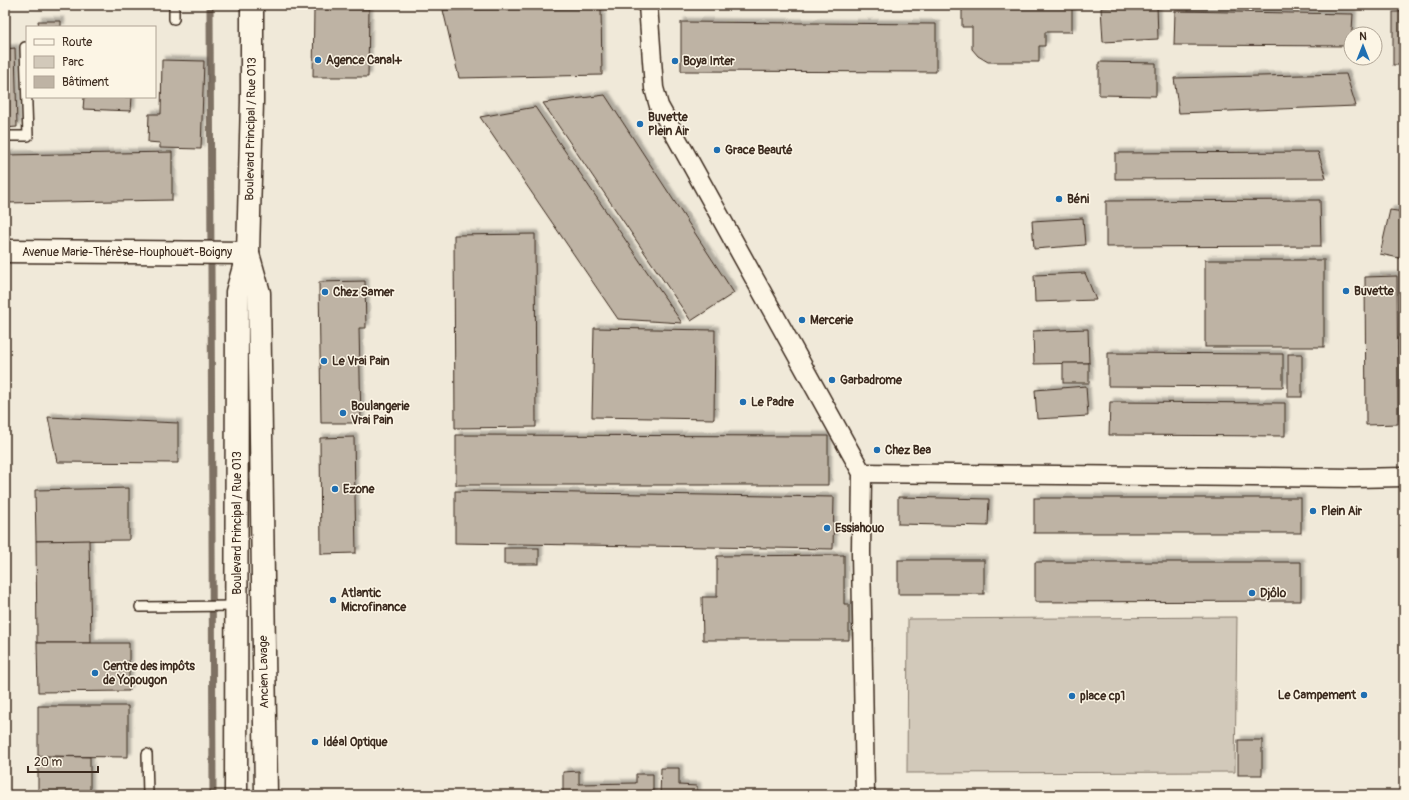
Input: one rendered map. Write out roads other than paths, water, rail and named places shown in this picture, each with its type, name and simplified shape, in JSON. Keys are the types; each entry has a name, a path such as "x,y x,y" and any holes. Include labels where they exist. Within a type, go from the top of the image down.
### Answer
{"main road":[{"name":"Boulevard Principal / Rue O13","path":"236,795 237,292 248,252 252,101 252,5"},
{"name":"Avenue Marie-Thérèse-Houphouët-Boigny","path":"5,251 248,252"},
{"name":"Boulevard Principal / Rue O13","path":"248,252 258,293 262,549"},
{"name":"Ancien Lavage","path":"262,549 266,795"}],"street":[{"path":"648,5 654,88 659,106 862,473 861,552 865,795"},
{"path":"862,473 1354,478 1404,477"}],"lane":[{"path":"174,5 174,19"},
{"path":"25,47 26,77"},
{"path":"5,136 28,136 27,98"},
{"path":"140,606 237,606"},
{"path":"147,754 148,795"}],"waterway":[{"path":"210,5 213,795"}],"place":[{"name":"Agence Canal+","path":"318,60"},
{"name":"Boya Inter","path":"675,61"},
{"name":"Buvette Plein Air","path":"640,124"},
{"name":"Grace Beauté","path":"717,150"},
{"name":"Béni","path":"1059,199"},
{"name":"Buvette","path":"1346,291"},
{"name":"Chez Samer","path":"325,292"},
{"name":"Mercerie","path":"802,320"},
{"name":"Le Vrai Pain","path":"324,361"},
{"name":"Garbadrome","path":"832,380"},
{"name":"Le Padre","path":"743,402"},
{"name":"Boulangerie Vrai Pain","path":"343,413"},
{"name":"Chez Bea","path":"877,450"},
{"name":"Ezone","path":"335,489"},
{"name":"Plein Air","path":"1313,511"},
{"name":"Essiahouo","path":"827,528"},
{"name":"Djôlo","path":"1252,593"},
{"name":"Atlantic Microfinance","path":"333,600"},
{"name":"Centre des impôts de Yopougon","path":"95,673"},
{"name":"Le Campement","path":"1364,695"},
{"name":"place cp1","path":"1072,696"},
{"name":"Idéal Optique","path":"315,742"}]}
